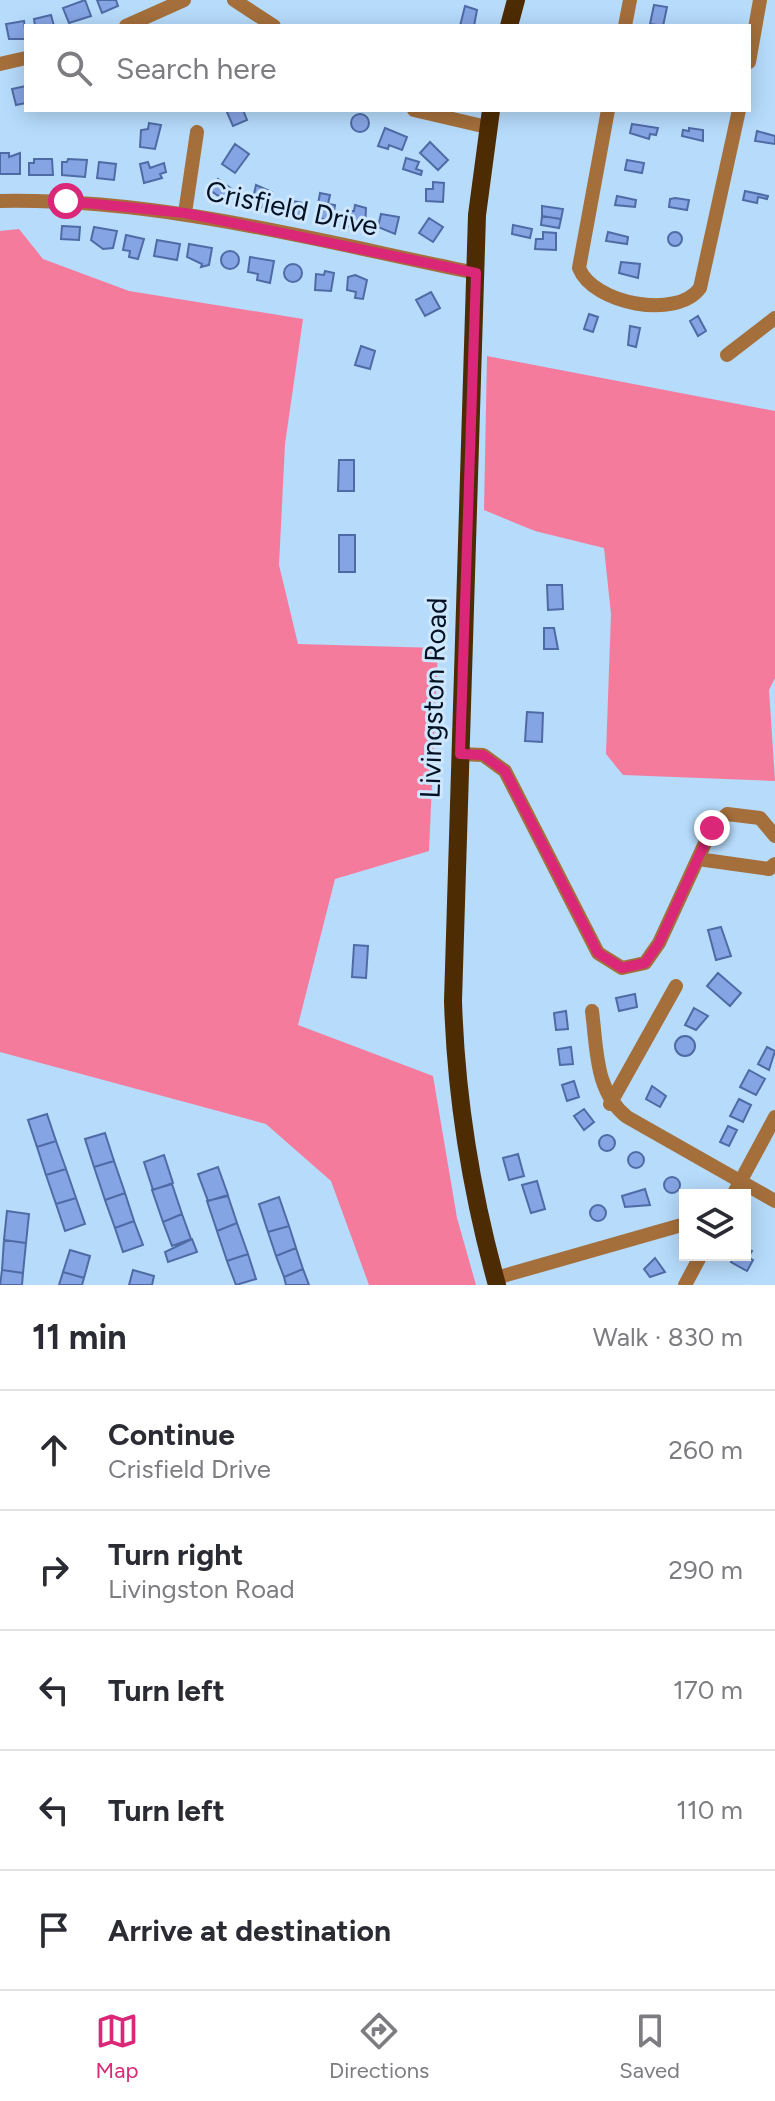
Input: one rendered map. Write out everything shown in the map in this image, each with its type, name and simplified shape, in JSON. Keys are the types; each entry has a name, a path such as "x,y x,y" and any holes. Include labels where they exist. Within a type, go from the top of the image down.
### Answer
{"main road":[{"path":"510,24 516,0"},
{"name":"Livingston Road","path":"489,118 477,215 454,1039 470,1182 496,1282"}],"street":[{"path":"130,24 184,0"},
{"path":"234,0 271,24"},
{"path":"625,24 630,0"},
{"path":"751,51 760,0"},
{"path":"0,64 24,58"},
{"path":"433,112 489,118"},
{"path":"608,112 580,247 581,274 605,295 665,307 694,296 700,288 739,112"},
{"path":"185,213 197,132"},
{"name":"Crisfield Drive","path":"0,201 92,202 185,213 476,273"},
{"path":"727,355 775,318"},
{"path":"460,754 483,755 505,771 598,953 622,968 645,963 659,943 712,828 727,814 760,818 775,836"},
{"path":"698,859 769,869 775,864"},
{"path":"610,1104 676,986"},
{"path":"592,1011 601,1078 610,1104 737,1188 775,1201"},
{"path":"737,1188 775,1117"},
{"path":"496,1282 679,1226"},
{"path":"685,1285 698,1261"}],"shaded area":[{"path":"19,229 43,259 129,291 303,319 285,444 279,565 298,644 438,648 429,851 335,879 298,1025 433,1076 457,1218 476,1285 369,1285 331,1181 266,1124 0,1052 0,231"},
{"path":"487,356 775,411 775,678 769,690 775,781 623,775 606,754 611,614 604,548 535,531 484,510"}],"building":[{"path":"85,0 91,16 69,23 63,8"},
{"path":"97,0 116,0 118,6 102,13"},
{"path":"654,5 667,7 663,24 650,24"},
{"path":"465,6 477,10 474,24 460,24"},
{"path":"51,15 53,24 35,24 34,19"},
{"path":"24,21 24,39 9,39 6,24"},
{"path":"24,86 24,103 16,105 12,89"},
{"path":"227,112 244,112 247,120 233,126"},
{"path":"360,114 369,123 360,132 351,123"},
{"path":"149,123 161,125 155,149 140,147 141,130 148,129"},
{"path":"632,124 658,128 656,135 650,134 649,139 630,133"},
{"path":"385,128 407,137 402,150 389,145 388,149 378,146"},
{"path":"689,128 703,130 703,141 682,136 683,130 689,131"},
{"path":"757,131 775,136 775,144 755,141"},
{"path":"430,142 448,160 438,170 420,153"},
{"path":"235,144 249,154 235,173 222,164"},
{"path":"0,153 9,153 9,157 20,153 20,174 0,174"},
{"path":"406,158 419,162 416,169 422,171 421,175 403,169"},
{"path":"34,159 52,159 53,175 29,175 29,163 34,163"},
{"path":"68,159 87,160 85,177 62,175 62,162"},
{"path":"627,160 644,163 642,173 625,170"},
{"path":"99,162 116,164 114,180 97,178"},
{"path":"148,162 150,168 164,163 166,172 160,174 162,178 144,183 140,164"},
{"path":"218,179 233,190 226,201 211,191"},
{"path":"433,182 444,183 443,202 426,201 426,189 433,189"},
{"path":"256,185 272,192 268,210 252,203"},
{"path":"745,191 768,196 767,199 758,197 757,203 743,200"},
{"path":"320,193 330,195 328,204 335,205 332,223 316,216"},
{"path":"617,196 636,200 635,207 615,205"},
{"path":"670,199 689,200 687,210 669,207"},
{"path":"287,200 304,203 302,216 284,212"},
{"path":"355,205 366,208 365,229 347,226 350,211 354,211"},
{"path":"542,206 563,209 561,219 542,216"},
{"path":"381,214 399,217 395,234 378,227"},
{"path":"542,216 561,219 559,228 541,225"},
{"path":"429,218 443,227 433,242 419,233"},
{"path":"513,225 532,229 530,238 512,234"},
{"path":"62,226 80,227 79,240 61,239"},
{"path":"94,227 117,231 113,248 103,249 91,240"},
{"path":"543,232 556,233 556,250 535,249 536,239 543,239"},
{"path":"608,232 628,237 627,244 606,241"},
{"path":"675,232 682,239 675,246 668,239"},
{"path":"126,235 144,239 138,259 129,257 130,251 123,250"},
{"path":"157,240 180,244 177,260 154,256"},
{"path":"189,244 212,248 209,265 201,267 202,264 187,257"},
{"path":"230,251 239,260 230,269 221,260"},
{"path":"250,257 274,261 270,283 257,280 258,274 248,272"},
{"path":"621,262 640,264 638,278 619,273"},
{"path":"289,264 297,264 302,273 300,280 289,282 284,277 284,269"},
{"path":"325,271 334,273 331,291 315,290 316,274 324,275"},
{"path":"355,275 367,280 363,299 355,298 356,292 347,290 348,277"},
{"path":"431,292 440,308 425,316 416,300"},
{"path":"589,314 598,317 593,332 584,329"},
{"path":"698,316 706,331 698,336 690,321"},
{"path":"630,326 640,328 636,347 628,345"},
{"path":"361,346 375,351 370,369 355,365"},
{"path":"339,460 354,460 354,491 338,491"},
{"path":"339,535 355,535 355,572 339,572"},
{"path":"547,585 562,585 563,609 548,610"},
{"path":"544,628 554,628 558,649 544,649"},
{"path":"527,712 543,713 542,742 525,741"},
{"path":"721,927 731,956 716,960 708,930"},
{"path":"354,945 368,946 366,978 352,977"},
{"path":"718,973 741,993 730,1006 707,986"},
{"path":"635,994 637,1007 619,1011 616,998"},
{"path":"694,1008 708,1016 696,1030 685,1025"},
{"path":"566,1011 568,1029 556,1030 554,1013"},
{"path":"685,1036 692,1039 695,1046 692,1053 685,1056 678,1053 675,1046 678,1039"},
{"path":"571,1047 573,1064 560,1065 558,1049"},
{"path":"767,1047 775,1051 769,1070 758,1064"},
{"path":"749,1070 765,1079 756,1095 740,1087"},
{"path":"574,1081 579,1097 567,1101 562,1085"},
{"path":"652,1086 666,1096 660,1107 646,1099"},
{"path":"739,1099 751,1105 743,1122 730,1116"},
{"path":"584,1109 594,1122 584,1130 574,1116"},
{"path":"47,1114 56,1141 37,1147 28,1120"},
{"path":"728,1126 737,1130 729,1146 720,1142"},
{"path":"105,1133 114,1161 94,1167 85,1139"},
{"path":"604,1135 610,1135 615,1143 613,1149 604,1151 599,1146 599,1140"},
{"path":"56,1141 66,1169 46,1175 37,1147"},
{"path":"633,1152 639,1152 644,1160 642,1166 633,1168 628,1163 628,1157"},
{"path":"518,1154 524,1176 509,1180 503,1158"},
{"path":"164,1155 173,1183 153,1190 144,1162"},
{"path":"114,1161 125,1193 105,1200 94,1167"},
{"path":"218,1167 228,1195 208,1201 198,1174"},
{"path":"66,1169 76,1198 56,1204 46,1175"},
{"path":"672,1177 678,1179 678,1191 672,1193 666,1191 664,1185 666,1179"},
{"path":"537,1181 545,1209 531,1213 522,1185"},
{"path":"172,1184 182,1214 163,1222 152,1190"},
{"path":"645,1189 650,1205 625,1207 622,1196"},
{"path":"125,1193 134,1221 115,1228 105,1200"},
{"path":"228,1196 237,1223 217,1231 207,1201"},
{"path":"279,1197 289,1226 268,1232 259,1204"},
{"path":"76,1198 85,1224 65,1231 56,1204"},
{"path":"595,1205 601,1205 606,1213 604,1219 595,1221 590,1216 590,1210"},
{"path":"7,1211 29,1214 26,1243 4,1240"},
{"path":"182,1214 191,1239 172,1246 163,1222"},
{"path":"134,1221 143,1245 123,1252 115,1228"},
{"path":"237,1223 248,1254 227,1261 217,1231"},
{"path":"289,1226 296,1248 276,1256 268,1232"},
{"path":"192,1239 197,1252 168,1262 165,1252"},
{"path":"4,1240 26,1243 23,1273 2,1270"},
{"path":"296,1248 303,1269 284,1277 276,1256"},
{"path":"70,1250 90,1256 84,1278 63,1272"},
{"path":"248,1254 256,1279 236,1285 227,1261"},
{"path":"655,1258 665,1272 650,1277 644,1269"},
{"path":"751,1259 753,1260 747,1271 731,1262"},
{"path":"303,1269 309,1285 286,1285 284,1277"},
{"path":"2,1270 23,1273 22,1285 0,1285"},
{"path":"133,1270 154,1276 152,1285 129,1285"},
{"path":"63,1272 84,1278 82,1285 59,1285"}],"route":[{"path":"66,201 185,213 476,273 460,754 489,757 505,771 598,953 622,968 645,963 659,943 712,828"}]}
